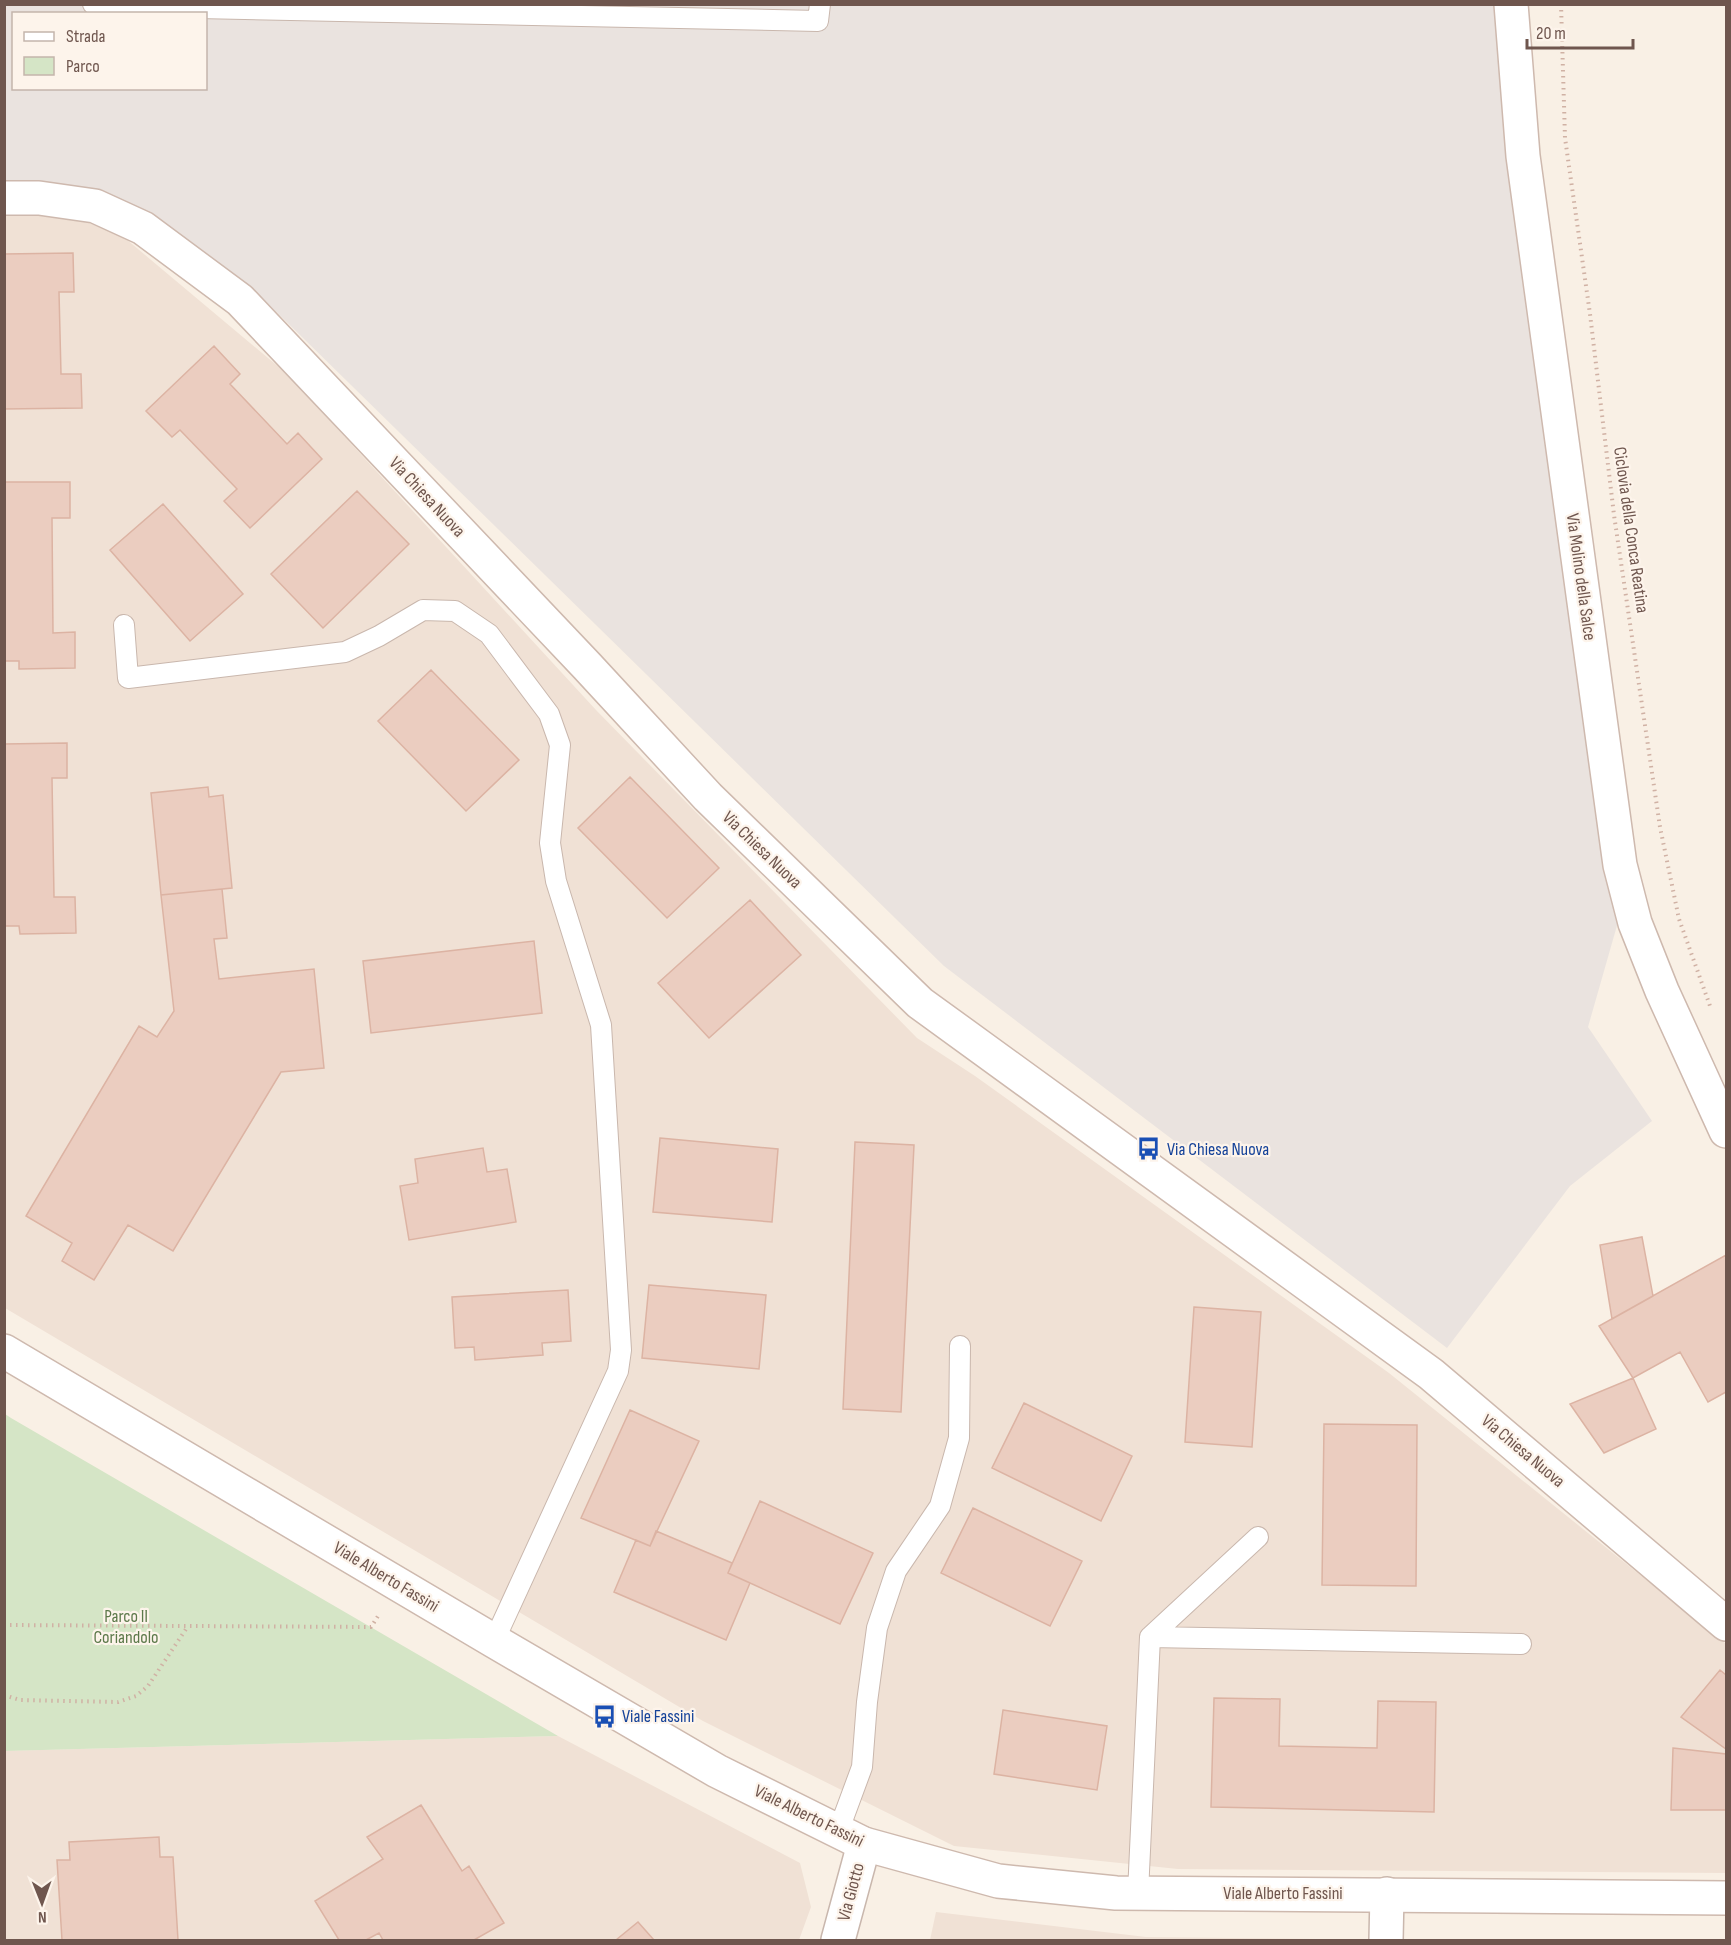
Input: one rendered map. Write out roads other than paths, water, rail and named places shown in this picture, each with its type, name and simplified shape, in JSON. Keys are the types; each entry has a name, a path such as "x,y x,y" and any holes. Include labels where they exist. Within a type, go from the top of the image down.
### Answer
{"main road":[{"name":"Via Molino della Salce","path":"1511,4 1523,156 1620,865 1635,922 1658,981 1726,1131"},
{"name":"Via Chiesa Nuova","path":"4,198 39,198 95,206 143,228 240,300 708,797 920,1003 1431,1374 1726,1624"},
{"name":"Viale Alberto Fassini","path":"4,1351 717,1771 851,1838 998,1881 1116,1893 1726,1898"},
{"name":"Via Giotto","path":"838,1941 851,1838"},
{"path":"1386,1941 1387,1894"}],"lane":[{"path":"93,4 117,7 818,21 820,4"},
{"path":"124,625 128,678 345,652 379,636 423,610 455,611 489,634 549,714 560,745 550,843 556,881 601,1025 621,1350 618,1371 494,1641"},
{"path":"851,1838 862,1767 867,1702 877,1628 896,1571 940,1506 959,1438 960,1346"},
{"path":"1138,1893 1150,1637 1258,1537"},
{"path":"1150,1637 1521,1644"}],"place":[{"name":"Via Chiesa Nuova","path":"1149,1149"},
{"name":"Viale Fassini","path":"604,1716"}],"park label":[{"name":"Parco Il Coriandolo","path":"126,1626"}]}
